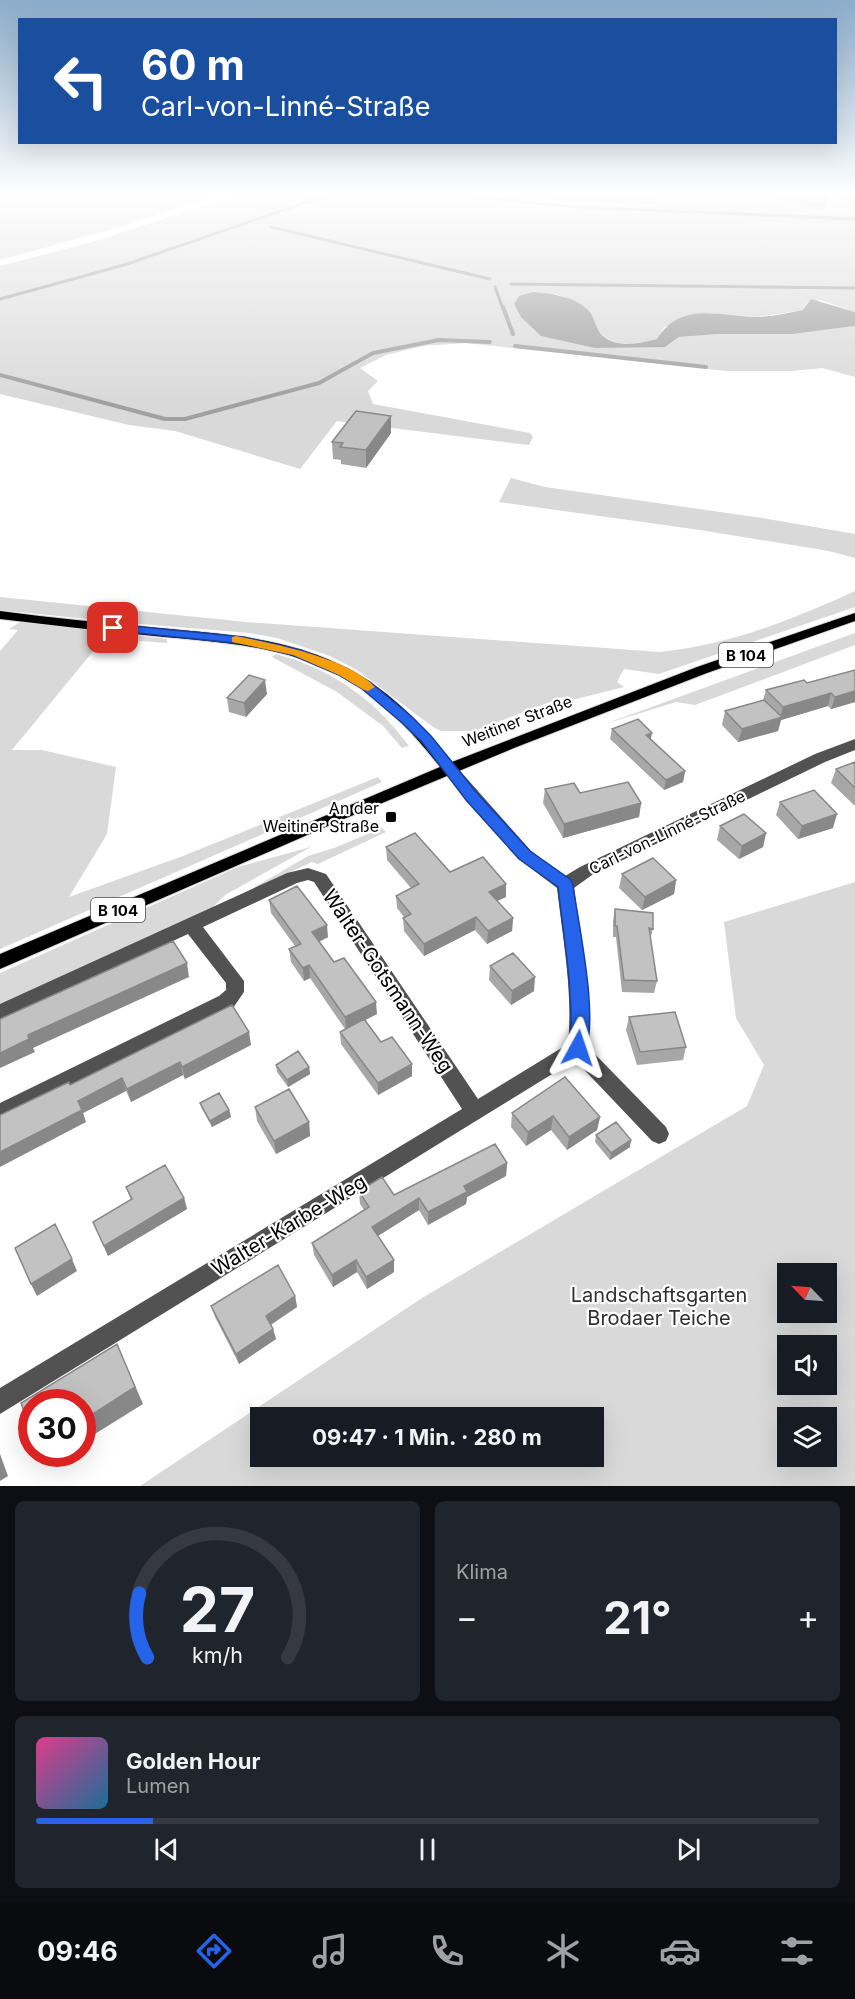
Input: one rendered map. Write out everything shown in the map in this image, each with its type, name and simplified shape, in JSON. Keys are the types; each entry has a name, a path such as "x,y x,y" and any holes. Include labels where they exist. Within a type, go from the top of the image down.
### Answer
{"main road":[{"path":"0,615 244,640 296,652 344,672 366,685 427,739 449,768"},
{"name":"Weitiner Straße","path":"0,962 237,857 449,768 681,677 855,616"}],"street":[{"name":"Carl-von-Linné-Straße","path":"565,885 597,866 820,758 855,744"},
{"path":"449,768 525,855 565,885 579,996 578,1048 599,1074 659,1134"},
{"name":"Walter-Gotsmann-Weg","path":"0,1013 293,877 308,874 320,878 475,1111"},
{"path":"0,1113 226,1002 235,992 235,981 191,925"},
{"name":"Walter-Karbe-Weg","path":"0,1402 578,1048"}],"green space":[{"path":"855,264 855,312 820,300 807,303 804,310 757,317 709,313 664,327 657,339 628,344 665,347 679,337 718,334 793,334 855,326 855,377 822,368 792,371 726,371 466,343 423,346 386,355 360,368 378,381 368,391 373,404 530,433 533,437 529,445 337,421 300,469 175,431 129,425 0,394 0,266","holes":["555,294 584,308 603,335 619,343 541,336"]},
{"path":"511,478 545,487 762,518 855,534 855,558 829,551 700,530 499,502"},
{"path":"855,591 855,607 659,674 624,669 617,682 624,687 568,701 563,697 474,731 441,731 357,670 330,656 277,638 250,633 0,610 0,597 246,622 660,652 711,644 760,630"},
{"path":"20,622 167,639 167,643 104,638 12,750 42,750 116,767 107,834 69,897 183,856 378,777 382,782 0,949 0,651 18,630 9,629"},
{"path":"855,633 855,645 695,705 676,702 605,724"},
{"path":"276,654 316,669 351,688 382,714 409,746 402,748 383,726 337,692 272,657"},
{"path":"382,828 386,832 318,864 312,862 243,894 308,856"},
{"path":"311,847 225,895 211,909 0,1007 0,973 238,867"},
{"name":"Landschaftsgarten Brodaer Teiche","path":"855,882 855,1486 140,1486 250,1413 250,1467 604,1467 604,1407 258,1407 422,1298 747,1106 764,1065 736,1018 724,922"}],"shaded area":[{"path":"533,292 577,302 589,311 603,336 622,344 657,339 666,327 677,319 689,315 702,313 774,316 803,310 811,299 855,312 855,326 793,334 718,334 679,337 665,347 595,348 541,336 521,317 514,304 519,296"}],"building":[{"path":"356,411 391,416 366,450 340,447 343,443 332,442"},
{"path":"855,670 855,691 835,697 831,693 783,707 766,690 804,680 807,683"},
{"path":"249,675 265,680 244,703 227,698"},
{"path":"764,700 782,717 742,729 725,711"},
{"path":"638,719 652,733 646,735 685,771 666,780 612,729"},
{"path":"855,762 855,788 836,769"},
{"path":"628,782 641,803 564,824 545,789 574,783 580,793"},
{"path":"814,790 837,814 802,826 780,802"},
{"path":"744,814 766,833 742,846 720,826"},
{"path":"415,833 450,872 483,857 506,884 489,892 513,918 488,931 476,917 424,944 403,918 411,914 396,896 419,884 386,847"},
{"path":"653,858 676,880 645,897 622,874"},
{"path":"297,886 327,925 312,932 334,962 344,958 376,1002 345,1017 309,965 303,968 289,949 301,944 269,900"},
{"path":"615,909 653,913 653,929 649,928 657,981 624,980 617,926 615,926"},
{"path":"173,941 187,963 28,1035 29,1039 0,1053 0,1019"},
{"path":"513,953 535,977 512,991 490,966"},
{"path":"232,1005 249,1032 182,1067 180,1062 127,1089 122,1078 78,1101 82,1110 0,1152 0,1115 69,1082 70,1085"},
{"path":"675,1012 686,1047 640,1052 629,1017"},
{"path":"364,1019 381,1042 392,1037 412,1064 378,1083 340,1032"},
{"path":"298,1051 309,1067 287,1080 276,1065"},
{"path":"565,1077 600,1117 569,1137 553,1116 528,1132 512,1113"},
{"path":"289,1089 309,1122 274,1141 255,1107"},
{"path":"219,1093 229,1110 210,1121 200,1103"},
{"path":"616,1122 631,1140 611,1153 596,1135"},
{"path":"495,1144 507,1163 464,1186 467,1192 428,1212 419,1198 372,1227 394,1260 366,1277 356,1260 332,1275 312,1243 369,1207 359,1191 382,1177 394,1195"},
{"path":"165,1165 184,1198 104,1246 93,1222 132,1199 126,1187"},
{"path":"55,1224 72,1259 31,1284 15,1248"},
{"path":"278,1265 295,1296 266,1316 273,1329 236,1354 211,1306"},
{"path":"117,1344 135,1387 96,1412 96,1389 44,1389"}],"waterway":[{"path":"0,299 126,264"},
{"path":"428,264 490,279"},
{"path":"511,284 855,288"},
{"path":"495,287 503,309"},
{"path":"503,307 513,334"},
{"path":"0,375 165,419 185,419 319,383 373,353 439,340 490,342"},
{"path":"515,346 706,367"}],"slow traffic":[{"path":"236,639 296,652 344,672 368,687"}],"place":[{"name":"An der Weitiner Straße","path":"391,817"}],"route":[{"path":"113,628 244,640 296,652 344,672 366,685 406,719 427,739 471,796 525,855 565,885 579,996 578,1048"}]}
